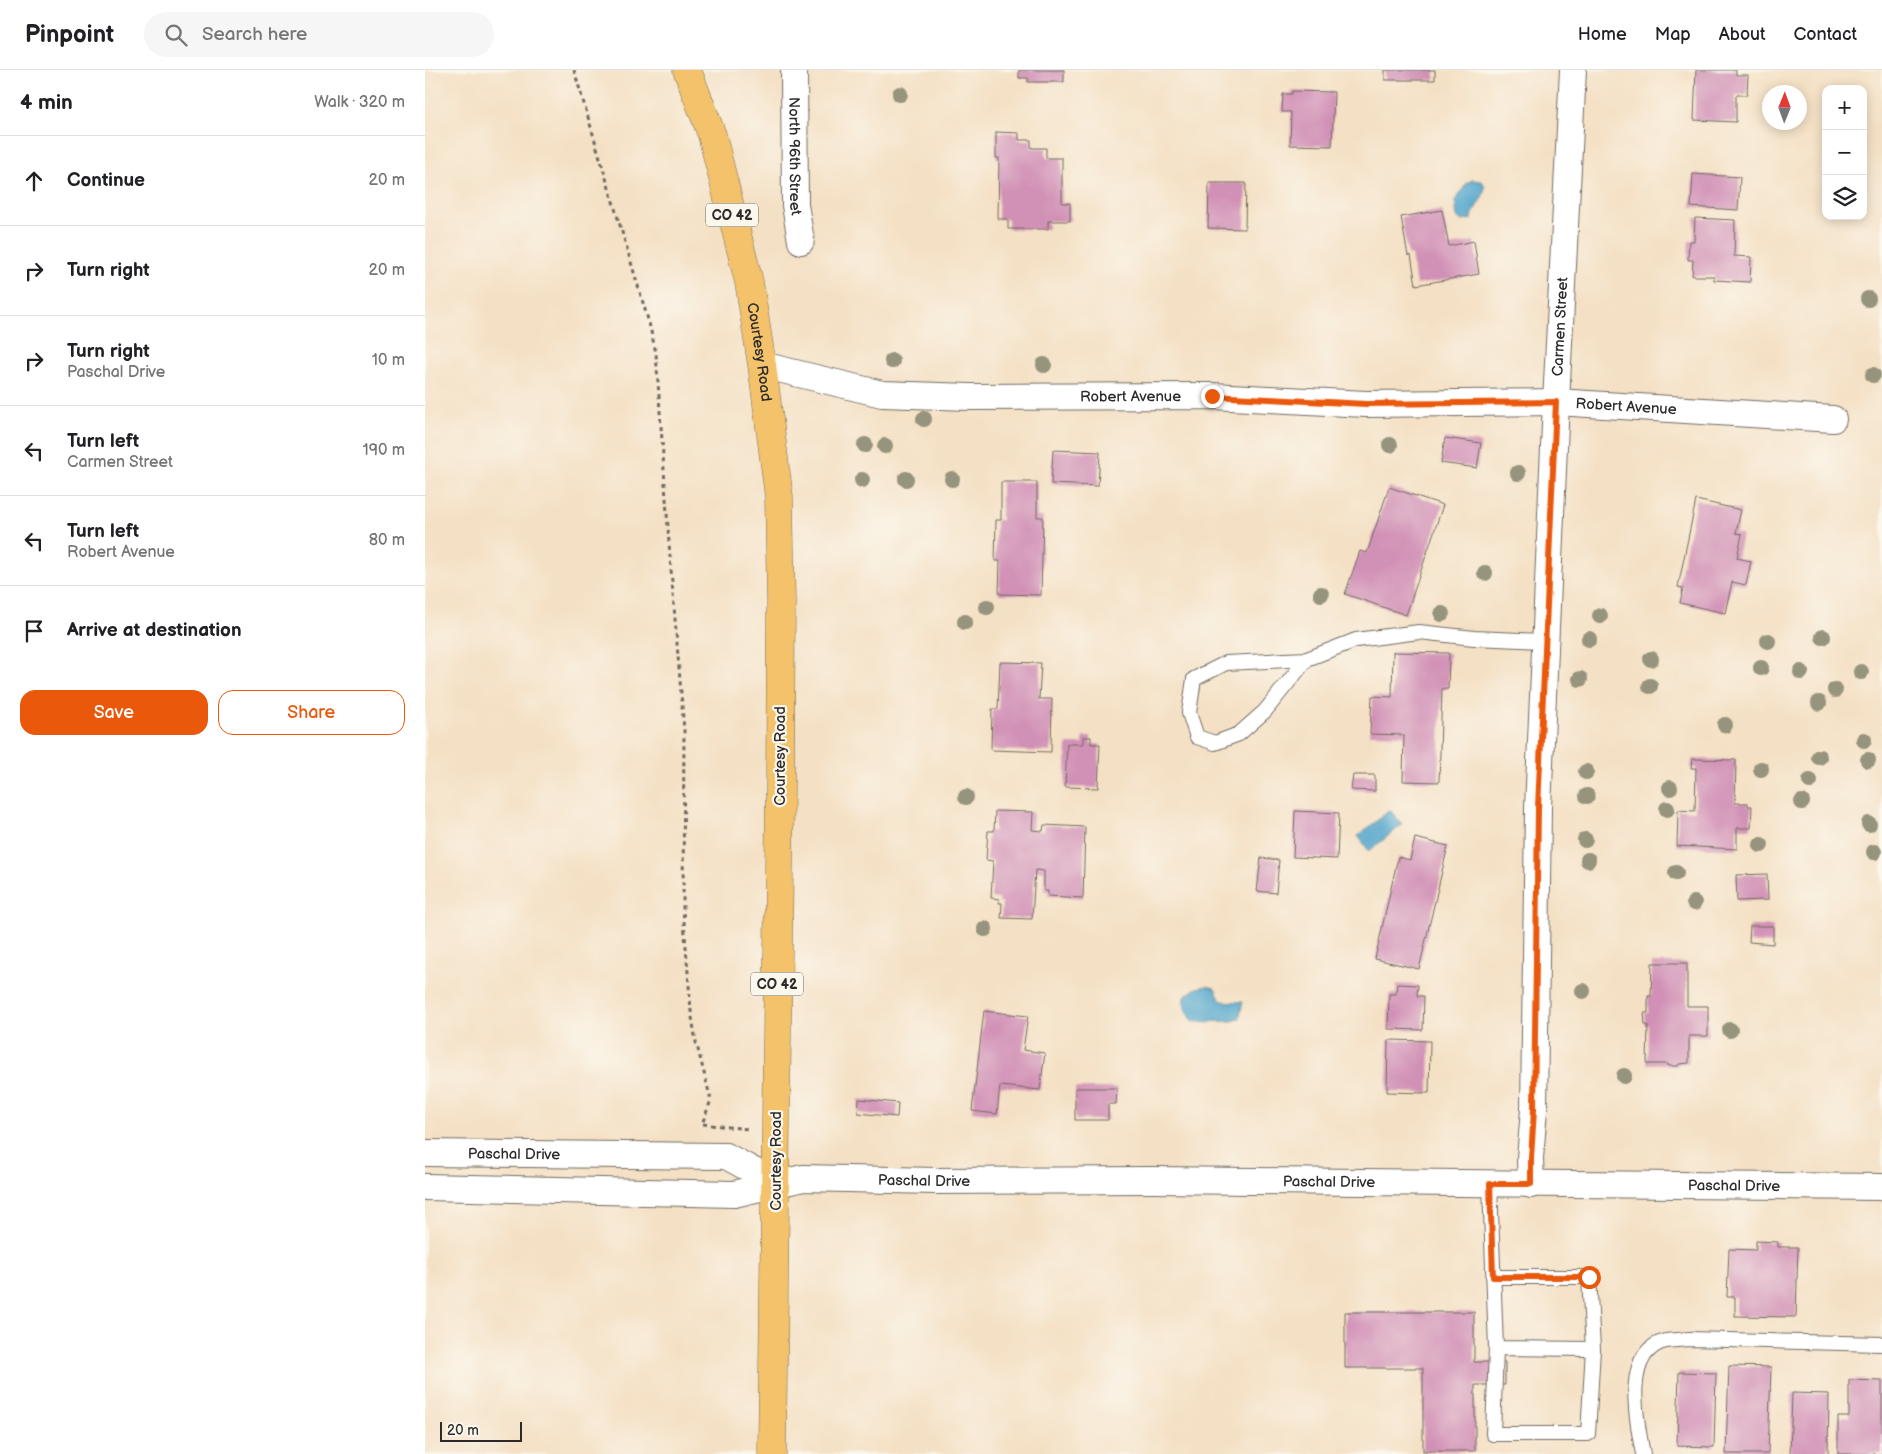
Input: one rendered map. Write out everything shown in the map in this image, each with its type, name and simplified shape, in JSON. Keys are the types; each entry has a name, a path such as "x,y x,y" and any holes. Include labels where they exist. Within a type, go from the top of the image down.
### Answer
{"main road":[{"name":"Courtesy Road","path":"687,70 712,135 749,282 779,497 781,602 772,1454"}],"street":[{"name":"North 96th Street","path":"794,70 795,205 801,241"},
{"name":"Carmen Street","path":"1531,1184 1534,1110 1538,808 1544,641 1573,70"},
{"name":"Robert Avenue","path":"762,365 882,394 970,397 1212,396 1366,404 1556,402 1833,419"},
{"name":"Paschal Drive","path":"425,1153 726,1156 776,1183"},
{"name":"Paschal Drive","path":"425,1187 734,1194 803,1178 936,1181 1152,1180 1882,1187"}],"lane":[{"path":"1307,659 1265,711 1239,734 1215,743 1197,737 1189,713 1194,680 1226,663 1307,659 1356,640 1419,632 1474,638 1544,641"},
{"path":"1490,1184 1493,1277 1496,1348 1493,1434 1588,1434 1593,1349 1589,1277 1493,1277"},
{"path":"1643,1454 1637,1423 1635,1384 1637,1369 1645,1355 1653,1347 1665,1341 1689,1339 1882,1344"},
{"path":"1496,1348 1593,1349"}],"path":[{"path":"574,70 656,353 684,730 683,909 691,1011 696,1042 711,1100 702,1124 775,1131"}],"water":[{"path":"1472,180 1482,181 1485,190 1473,213 1472,219 1462,221 1457,217 1455,201 1467,183"},
{"path":"1390,810 1402,825 1369,851 1358,836"},
{"path":"1207,986 1215,988 1221,1001 1243,1002 1239,1019 1232,1021 1194,1022 1186,1011 1184,997 1196,988"}],"building":[{"path":"1019,70 1064,70 1064,82 1028,82 1028,78 1019,78"},
{"path":"1385,70 1435,70 1435,80 1385,80"},
{"path":"1696,70 1736,70 1736,75 1748,75 1747,95 1736,95 1736,122 1694,120"},
{"path":"1292,91 1334,92 1332,146 1290,145 1291,112 1282,112 1283,94 1292,94"},
{"path":"996,132 1019,133 1019,140 1031,140 1031,148 1046,148 1046,158 1062,158 1062,203 1070,203 1070,221 1048,221 1048,229 1008,229 1008,219 998,219 999,158 996,158"},
{"path":"1693,174 1740,177 1738,210 1691,207"},
{"path":"1209,183 1246,183 1245,229 1208,228"},
{"path":"1442,210 1449,246 1474,241 1479,274 1416,285 1411,255 1408,256 1401,217"},
{"path":"1695,218 1735,220 1734,256 1751,257 1750,282 1714,280 1714,276 1692,276 1693,260 1688,260 1689,241 1694,241"},
{"path":"1445,438 1481,443 1477,468 1441,463"},
{"path":"1053,450 1100,452 1098,486 1051,484"},
{"path":"1001,482 1037,482 1037,517 1043,517 1041,595 999,594 1000,561 995,561 996,520 1001,520"},
{"path":"1389,487 1443,505 1406,615 1345,594 1360,551 1367,553"},
{"path":"1696,500 1741,510 1736,533 1742,534 1737,558 1751,561 1746,585 1732,582 1725,613 1680,603 1683,588 1678,587"},
{"path":"1393,652 1449,653 1448,689 1442,689 1439,782 1403,781 1404,735 1370,734 1372,696 1392,697"},
{"path":"1000,662 1041,663 1039,699 1052,699 1051,752 991,750 992,709 998,709"},
{"path":"1083,737 1091,737 1091,744 1100,744 1098,788 1065,787 1067,744 1083,744"},
{"path":"1692,759 1736,760 1735,803 1748,803 1748,806 1752,806 1751,828 1737,828 1737,849 1677,846 1678,810 1695,811 1696,768 1691,768"},
{"path":"1353,775 1375,775 1375,791 1351,790"},
{"path":"995,811 1033,812 1032,830 1043,831 1044,825 1085,827 1083,898 1048,896 1048,891 1044,891 1044,871 1035,870 1032,919 1001,918 1002,903 999,903 999,899 991,898 993,861 986,860 988,831 994,831"},
{"path":"1295,811 1339,813 1337,859 1293,857"},
{"path":"1415,838 1448,846 1419,969 1375,959 1398,857 1410,860"},
{"path":"1261,858 1279,860 1276,893 1257,891"},
{"path":"1767,874 1768,900 1737,901 1736,875"},
{"path":"1750,926 1773,926 1773,944 1749,942"},
{"path":"1652,963 1687,963 1687,1006 1708,1006 1708,1036 1689,1036 1689,1063 1679,1064 1678,1066 1647,1064 1648,1025 1645,1025 1644,1013 1648,1013 1648,996 1651,996"},
{"path":"1397,984 1418,985 1417,996 1424,996 1423,1030 1388,1029 1389,994 1396,994"},
{"path":"984,1011 1028,1016 1023,1050 1045,1053 1040,1090 1000,1086 997,1114 972,1111"},
{"path":"1388,1040 1430,1041 1429,1093 1387,1092"},
{"path":"1075,1088 1117,1088 1116,1104 1108,1104 1108,1120 1075,1120"},
{"path":"859,1099 898,1103 897,1117 858,1113"},
{"path":"1756,1241 1778,1242 1778,1247 1798,1247 1796,1317 1735,1316 1735,1297 1727,1297 1729,1249 1756,1250"},
{"path":"1345,1312 1474,1312 1474,1362 1505,1362 1505,1385 1475,1385 1475,1451 1423,1451 1423,1368 1345,1368"},
{"path":"1729,1366 1771,1367 1768,1454 1726,1454"},
{"path":"1679,1372 1716,1373 1714,1447 1677,1446"},
{"path":"1849,1380 1882,1381 1882,1454 1838,1454 1838,1417 1849,1417"},
{"path":"1792,1393 1829,1394 1828,1454 1790,1454"}],"route":[{"path":"1212,396 1366,404 1556,402 1538,808 1534,1110 1531,1184 1490,1184 1493,1277 1589,1277"}]}
